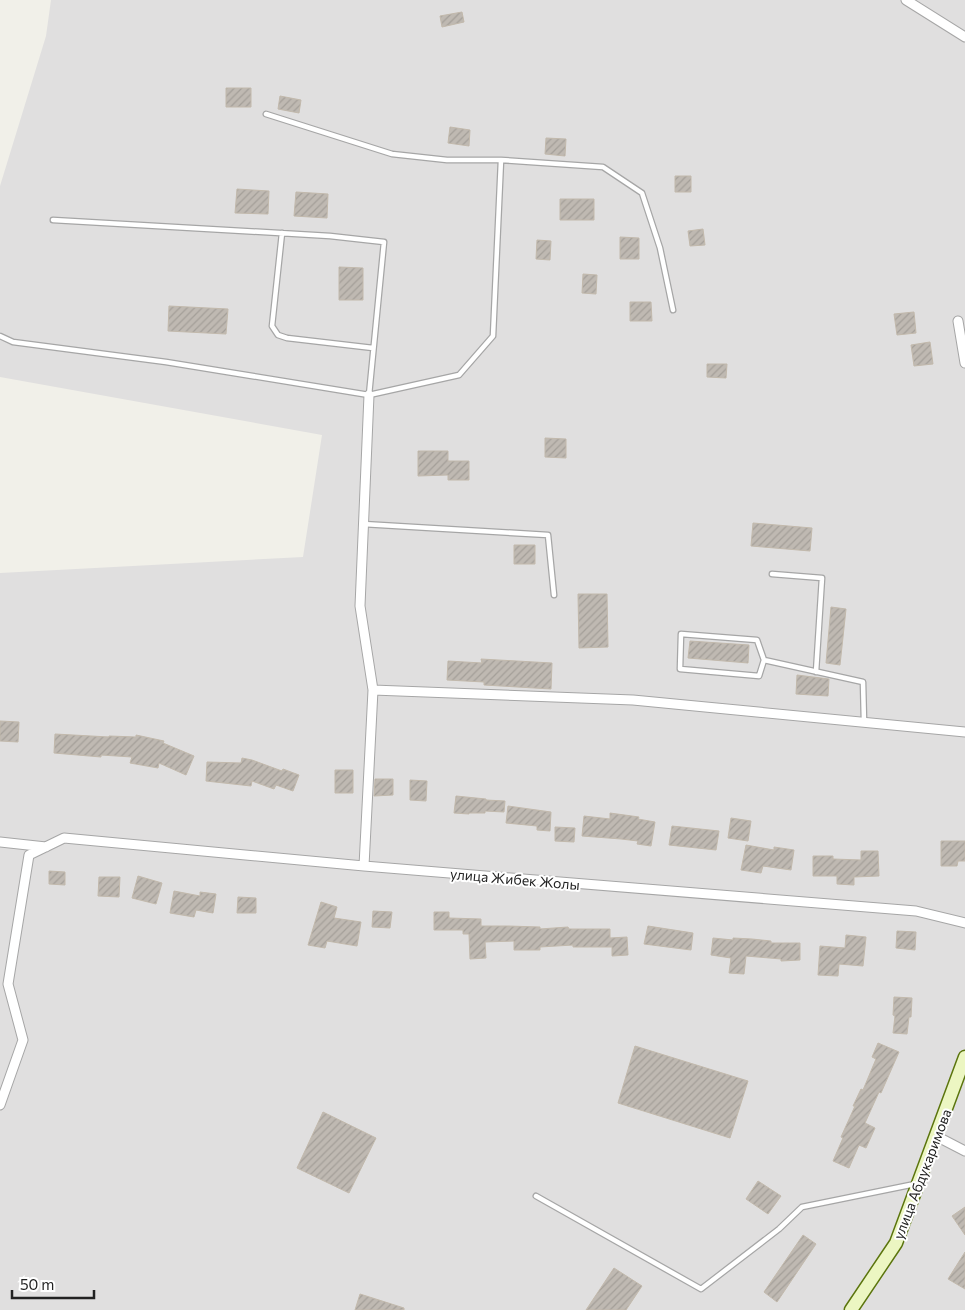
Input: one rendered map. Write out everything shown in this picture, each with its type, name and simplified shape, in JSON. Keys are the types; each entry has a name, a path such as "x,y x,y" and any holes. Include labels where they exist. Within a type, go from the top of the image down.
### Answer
{"main road":[{"name":"улица Абдукаримова","path":"851,1310 896,1243 965,1057"}],"street":[{"path":"906,0 965,37"},
{"path":"958,322 965,363"},
{"path":"364,866 373,690 360,606 369,395"},
{"path":"373,690 633,700 965,732"},
{"name":"улица Жибек Жолы","path":"47,847 64,838 364,866 916,911 965,923"},
{"path":"0,842 47,847"},
{"path":"0,1105 23,1040 8,984 29,855 47,847"},
{"path":"936,1136 965,1151"}],"lane":[{"path":"266,114 392,154 447,160 501,160 603,167 642,193 660,248 673,310"},
{"path":"0,336 12,342 166,362 369,395 458,375 493,336 501,160"},
{"path":"53,220 282,233 384,242 369,395"},
{"path":"282,233 272,326 278,335 287,338 373,348"},
{"path":"363,524 548,534 554,595"},
{"path":"772,574 822,578 816,672"},
{"path":"681,634 757,640 764,660 759,676 680,669 681,634"},
{"path":"764,660 863,682 864,722"},
{"path":"536,1196 701,1289 779,1229 802,1207 919,1183"}],"shaded area":[{"path":"51,0 965,0 965,1310 0,1310 0,573 303,557 322,435 0,377 0,186 46,36"}],"building":[{"path":"462,12 464,22 442,27 440,16"},
{"path":"226,88 251,88 251,107 226,107"},
{"path":"280,96 301,100 299,113 278,109"},
{"path":"450,127 470,130 469,146 448,143"},
{"path":"546,138 566,139 565,156 545,154"},
{"path":"675,176 691,176 691,192 675,192"},
{"path":"237,189 269,191 268,214 235,213"},
{"path":"296,192 328,194 327,218 294,216"},
{"path":"560,199 594,199 594,220 560,220"},
{"path":"703,229 705,245 690,246 688,231"},
{"path":"620,237 639,238 639,259 620,259"},
{"path":"537,240 551,241 550,260 536,259"},
{"path":"339,267 363,268 363,300 339,300"},
{"path":"583,274 597,275 596,294 582,293"},
{"path":"630,302 651,302 652,321 630,321"},
{"path":"169,306 228,309 226,334 168,331"},
{"path":"914,312 916,333 897,335 894,314"},
{"path":"930,342 933,364 914,366 911,345"},
{"path":"707,364 727,364 726,378 707,377"},
{"path":"545,438 566,439 566,458 545,457"},
{"path":"418,451 448,451 448,461 469,461 469,480 448,480 448,475 418,476"},
{"path":"753,523 812,528 810,551 751,546"},
{"path":"514,545 535,545 535,564 514,564"},
{"path":"578,594 607,594 608,647 579,648"},
{"path":"831,607 846,609 840,665 826,663"},
{"path":"690,641 749,645 748,663 688,658"},
{"path":"481,659 552,663 551,689 484,685 484,682 447,680 448,661 482,663"},
{"path":"797,675 829,679 828,696 796,694"},
{"path":"0,721 19,722 18,742 0,741"},
{"path":"55,734 109,737 136,737 136,735 164,741 163,743 194,756 186,775 159,763 158,768 130,763 132,757 101,755 101,757 54,753"},
{"path":"242,758 299,775 293,791 276,785 274,789 252,781 251,786 206,781 207,762 241,763"},
{"path":"335,770 353,770 353,793 335,793"},
{"path":"375,779 393,779 393,795 374,796"},
{"path":"410,780 427,781 426,801 410,800"},
{"path":"456,796 505,801 504,812 454,813"},
{"path":"508,806 551,812 550,831 537,830 537,826 506,823"},
{"path":"610,813 639,817 638,819 655,822 651,846 637,844 638,841 582,836 584,816 610,819"},
{"path":"731,818 751,821 748,841 728,838"},
{"path":"672,826 719,831 716,850 669,845"},
{"path":"555,827 575,828 574,842 555,841"},
{"path":"941,841 965,841 965,861 958,861 957,866 941,866"},
{"path":"746,845 774,850 774,847 794,850 791,870 763,866 761,873 741,870"},
{"path":"861,851 878,851 879,876 854,877 854,885 837,884 837,876 813,876 813,856 833,856 833,859 861,860"},
{"path":"49,871 65,872 65,885 49,884"},
{"path":"138,876 162,883 156,904 132,898"},
{"path":"99,877 120,877 119,897 98,896"},
{"path":"174,891 200,896 200,892 216,894 213,913 196,910 194,917 170,913"},
{"path":"238,897 256,898 256,913 237,913"},
{"path":"321,902 337,907 334,918 361,922 357,946 327,941 325,948 308,945"},
{"path":"373,911 392,912 390,928 372,927"},
{"path":"434,912 449,912 449,918 481,919 481,926 540,927 540,929 568,927 569,929 610,929 610,938 627,937 628,955 612,956 612,947 573,947 573,945 540,947 540,950 514,950 514,941 485,942 486,958 470,959 469,934 463,934 463,930 434,930"},
{"path":"648,926 693,933 691,950 644,944"},
{"path":"897,931 916,932 915,950 896,948"},
{"path":"846,935 866,937 863,966 839,964 838,976 818,975 820,946 845,948"},
{"path":"713,938 752,939 771,941 771,943 800,943 800,960 781,961 781,959 746,956 744,974 729,973 731,958 711,955"},
{"path":"894,997 912,998 911,1017 909,1017 907,1034 893,1033 895,1016 893,1015"},
{"path":"878,1043 899,1052 865,1123 875,1128 866,1148 859,1145 849,1168 833,1161 855,1106 853,1106 861,1089 863,1090 876,1059 872,1057"},
{"path":"635,1046 748,1081 730,1138 618,1103"},
{"path":"323,1112 376,1138 349,1193 297,1168"},
{"path":"758,1181 781,1196 768,1214 746,1199"},
{"path":"965,1207 965,1235 952,1216"},
{"path":"803,1235 816,1244 777,1302 764,1292"},
{"path":"965,1252 965,1289 948,1279"},
{"path":"614,1268 642,1286 626,1310 586,1310"},
{"path":"360,1294 404,1308 404,1310 355,1310"}]}
